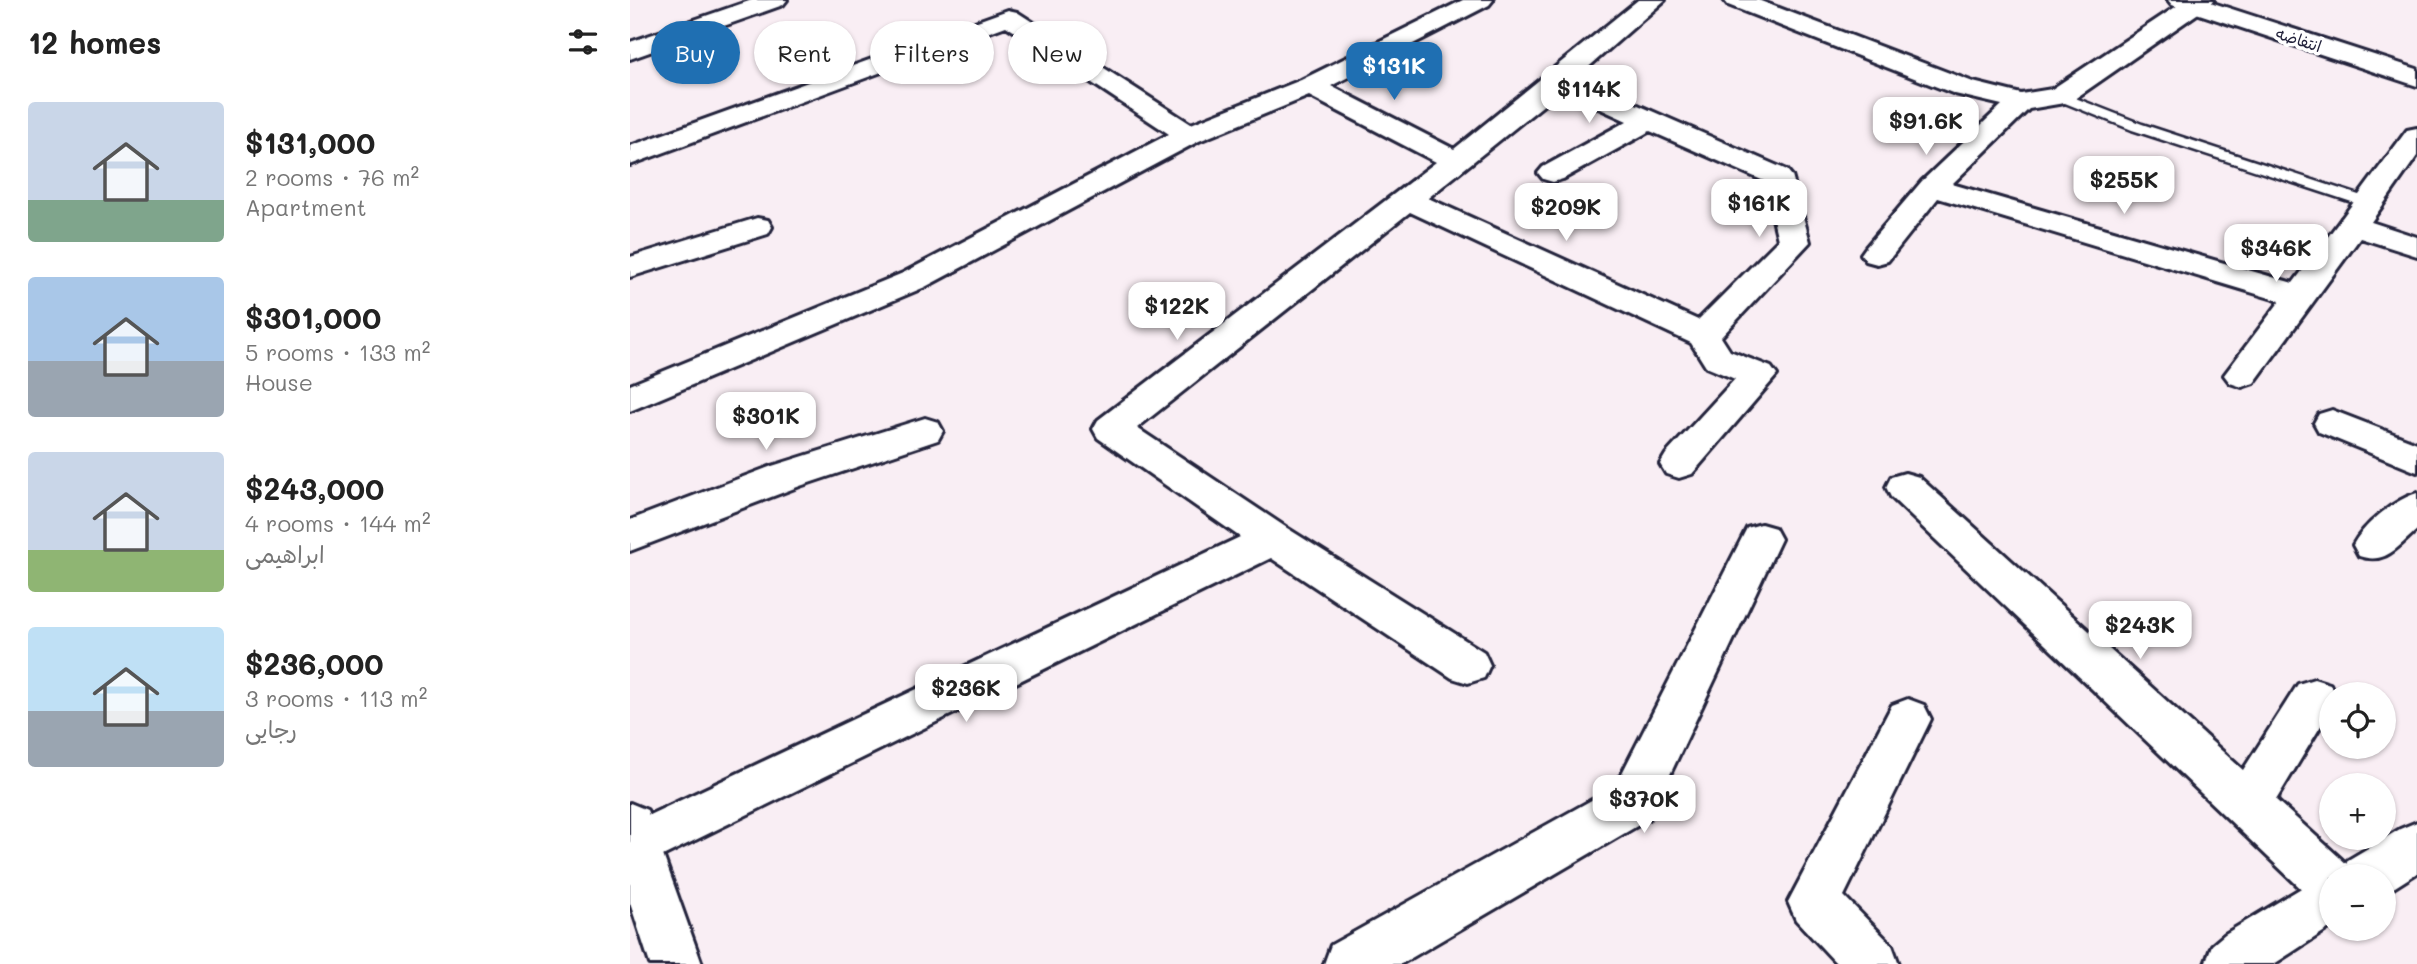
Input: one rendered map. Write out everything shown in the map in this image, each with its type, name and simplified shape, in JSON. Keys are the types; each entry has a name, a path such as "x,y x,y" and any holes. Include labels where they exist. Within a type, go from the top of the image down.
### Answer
{"street":[{"path":"630,51 775,0"},
{"path":"950,21 946,18 992,0"},
{"path":"630,399 914,280 1189,135 1310,86 1481,0"},
{"path":"1468,665 1273,539 1111,429 1406,199 1508,124 1555,79 1653,0"},
{"path":"1736,0 1964,88 2021,102 2060,96 2193,2"},
{"name":"انتفاضه","path":"2193,2 2417,78"},
{"path":"994,22 1008,17 1189,135"},
{"path":"630,156 870,68"},
{"path":"1555,79 1777,176 1794,242 1703,335"},
{"path":"1310,86 1456,161"},
{"path":"1877,254 1932,187 2021,102"},
{"path":"1553,173 1649,120"},
{"path":"2242,375 2417,135"},
{"path":"1932,187 2300,296"},
{"path":"1406,199 1703,335 1718,359 1759,375 1679,464"},
{"path":"2361,214 2417,247"},
{"path":"630,267 757,227"},
{"path":"2332,423 2417,458"},
{"path":"630,536 786,476 925,431"},
{"path":"1905,486 2319,872"},
{"path":"2373,545 2417,508"},
{"path":"676,964 632,840 1273,539"},
{"path":"1350,964 1632,803 1761,539"},
{"path":"2247,805 2314,698"},
{"path":"1873,964 1814,902 1908,719"},
{"path":"2387,864 2417,845"},
{"path":"2231,964 2319,906"}],"lane":[{"path":"2060,96 2361,214"}]}
